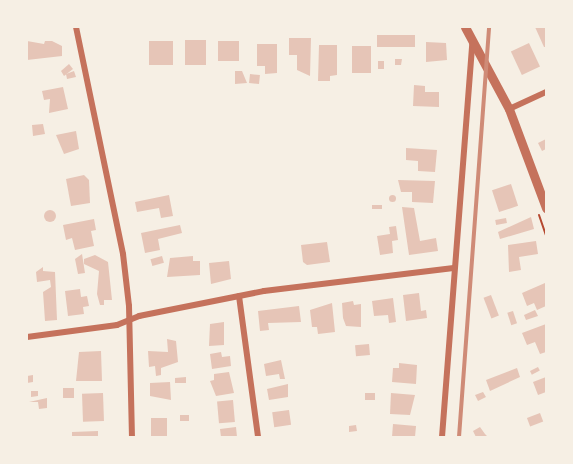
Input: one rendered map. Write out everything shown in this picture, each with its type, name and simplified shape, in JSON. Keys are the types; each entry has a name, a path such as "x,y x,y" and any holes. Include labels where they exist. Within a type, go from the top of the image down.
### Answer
{"street":[{"path":"76,27 123,254 132,437"},
{"path":"465,27 509,109 546,208"},
{"path":"442,437 472,38"},
{"path":"509,109 546,92"},
{"path":"27,337 128,322 140,316 239,296 454,268"},
{"path":"239,296 258,437"}],"building":[{"path":"535,27 546,27 546,47 544,47"},
{"path":"377,35 415,35 415,47 377,47"},
{"path":"289,38 311,38 310,76 297,70 297,55 289,55"},
{"path":"185,40 206,40 206,65 185,65"},
{"path":"27,41 44,44 45,41 52,41 62,46 62,56 27,60"},
{"path":"149,41 173,41 173,65 149,65"},
{"path":"218,41 239,41 239,61 218,61"},
{"path":"426,42 446,43 447,60 426,62"},
{"path":"529,43 540,67 522,75 511,51"},
{"path":"257,44 277,44 277,73 265,74 265,66 257,66"},
{"path":"319,45 337,45 337,75 330,76 330,81 318,81"},
{"path":"352,46 371,46 371,73 352,73"},
{"path":"395,59 402,59 401,65 395,65"},
{"path":"378,61 384,61 384,69 378,69"},
{"path":"69,64 73,69 64,76 61,71"},
{"path":"74,71 76,77 67,79 66,74"},
{"path":"235,71 242,71 247,83 235,84"},
{"path":"250,74 260,75 259,84 249,83"},
{"path":"414,85 425,86 425,92 439,92 439,107 413,106"},
{"path":"63,87 68,109 49,113 50,99 44,100 42,91"},
{"path":"43,124 45,134 33,136 32,125"},
{"path":"76,131 79,149 64,154 56,135"},
{"path":"546,139 546,149 542,151 538,143"},
{"path":"406,148 437,150 435,172 418,171 418,161 406,160"},
{"path":"84,175 89,180 90,203 71,206 66,179"},
{"path":"398,180 435,181 433,203 412,202 412,192 401,192"},
{"path":"511,184 518,206 499,212 492,190"},
{"path":"169,195 173,216 161,218 159,208 137,212 135,202"},
{"path":"392,195 395,198 392,201 389,198"},
{"path":"372,205 382,205 382,209 372,209"},
{"path":"402,207 414,208 420,241 436,238 438,251 409,255"},
{"path":"52,210 56,216 52,222 48,222 44,214"},
{"path":"531,217 534,229 500,239 498,232"},
{"path":"506,218 507,223 496,225 495,220"},
{"path":"94,219 96,230 91,231 94,246 75,250 72,238 66,240 63,225"},
{"path":"180,225 182,233 158,239 160,250 145,253 141,233"},
{"path":"396,226 398,240 392,241 393,253 380,255 377,236 390,234 389,227"},
{"path":"536,241 538,254 519,257 521,270 509,272 508,245"},
{"path":"327,242 330,262 307,265 303,262 301,245"},
{"path":"82,254 85,273 78,274 75,259"},
{"path":"95,255 108,262 112,300 104,300 104,305 100,305 97,294 99,271 84,264 84,259"},
{"path":"162,256 164,263 152,266 150,259"},
{"path":"193,256 193,261 200,261 200,275 167,277 170,258"},
{"path":"229,261 231,279 211,284 209,263"},
{"path":"43,267 43,271 55,272 57,320 45,321 43,292 51,287 50,280 37,282 36,272"},
{"path":"545,283 546,306 537,310 534,303 527,306 522,293"},
{"path":"80,289 81,297 87,296 89,306 83,307 84,314 68,316 65,291"},
{"path":"419,293 421,311 426,310 427,318 406,321 403,295"},
{"path":"491,295 499,316 491,318 484,298"},
{"path":"393,298 396,322 389,323 388,315 374,316 372,301"},
{"path":"353,301 354,305 361,304 361,327 346,326 343,318 342,303"},
{"path":"332,303 335,332 318,334 317,327 312,327 310,310"},
{"path":"299,306 301,322 268,323 269,330 260,331 258,311"},
{"path":"535,310 538,316 526,320 524,315"},
{"path":"513,311 517,323 511,325 507,313"},
{"path":"224,322 224,345 209,346 210,324"},
{"path":"546,324 546,352 540,354 535,342 527,345 522,333"},
{"path":"167,339 176,341 178,362 161,368 161,375 156,376 155,366 149,367 148,351 168,352"},
{"path":"369,344 370,355 356,356 355,345"},
{"path":"101,351 102,381 76,381 79,352"},
{"path":"221,352 222,357 230,356 231,366 212,369 210,354"},
{"path":"281,360 285,379 280,379 279,374 266,376 264,364"},
{"path":"399,363 417,365 416,384 392,382 393,368 399,368"},
{"path":"538,367 540,371 532,375 530,371"},
{"path":"517,368 520,377 490,391 486,380"},
{"path":"229,372 234,393 216,396 210,381 214,380 214,374"},
{"path":"33,375 33,382 27,383 27,376"},
{"path":"186,377 186,383 175,383 175,378"},
{"path":"546,377 546,392 538,395 533,382"},
{"path":"170,382 171,400 150,396 150,383"},
{"path":"288,384 288,397 269,400 267,389"},
{"path":"63,388 74,388 74,398 63,398"},
{"path":"31,391 38,391 38,396 31,397"},
{"path":"483,392 486,397 478,401 475,395"},
{"path":"103,393 104,421 83,422 82,394"},
{"path":"365,393 375,393 375,400 365,400"},
{"path":"391,393 415,395 410,415 390,414"},
{"path":"47,398 47,408 39,409 38,402 29,402"},
{"path":"233,400 235,422 219,423 217,401"},
{"path":"289,410 291,425 274,427 272,412"},
{"path":"540,413 543,421 530,426 527,418"},
{"path":"180,415 189,415 189,421 180,421"},
{"path":"151,418 167,418 167,437 151,437"},
{"path":"393,424 416,426 415,437 392,437"},
{"path":"356,425 357,431 349,432 349,426"},
{"path":"236,427 237,437 221,437 220,429"},
{"path":"480,427 488,437 476,437 473,431"},
{"path":"98,431 98,437 72,437 72,432"}],"railway":[{"path":"459,437 489,27"}]}
